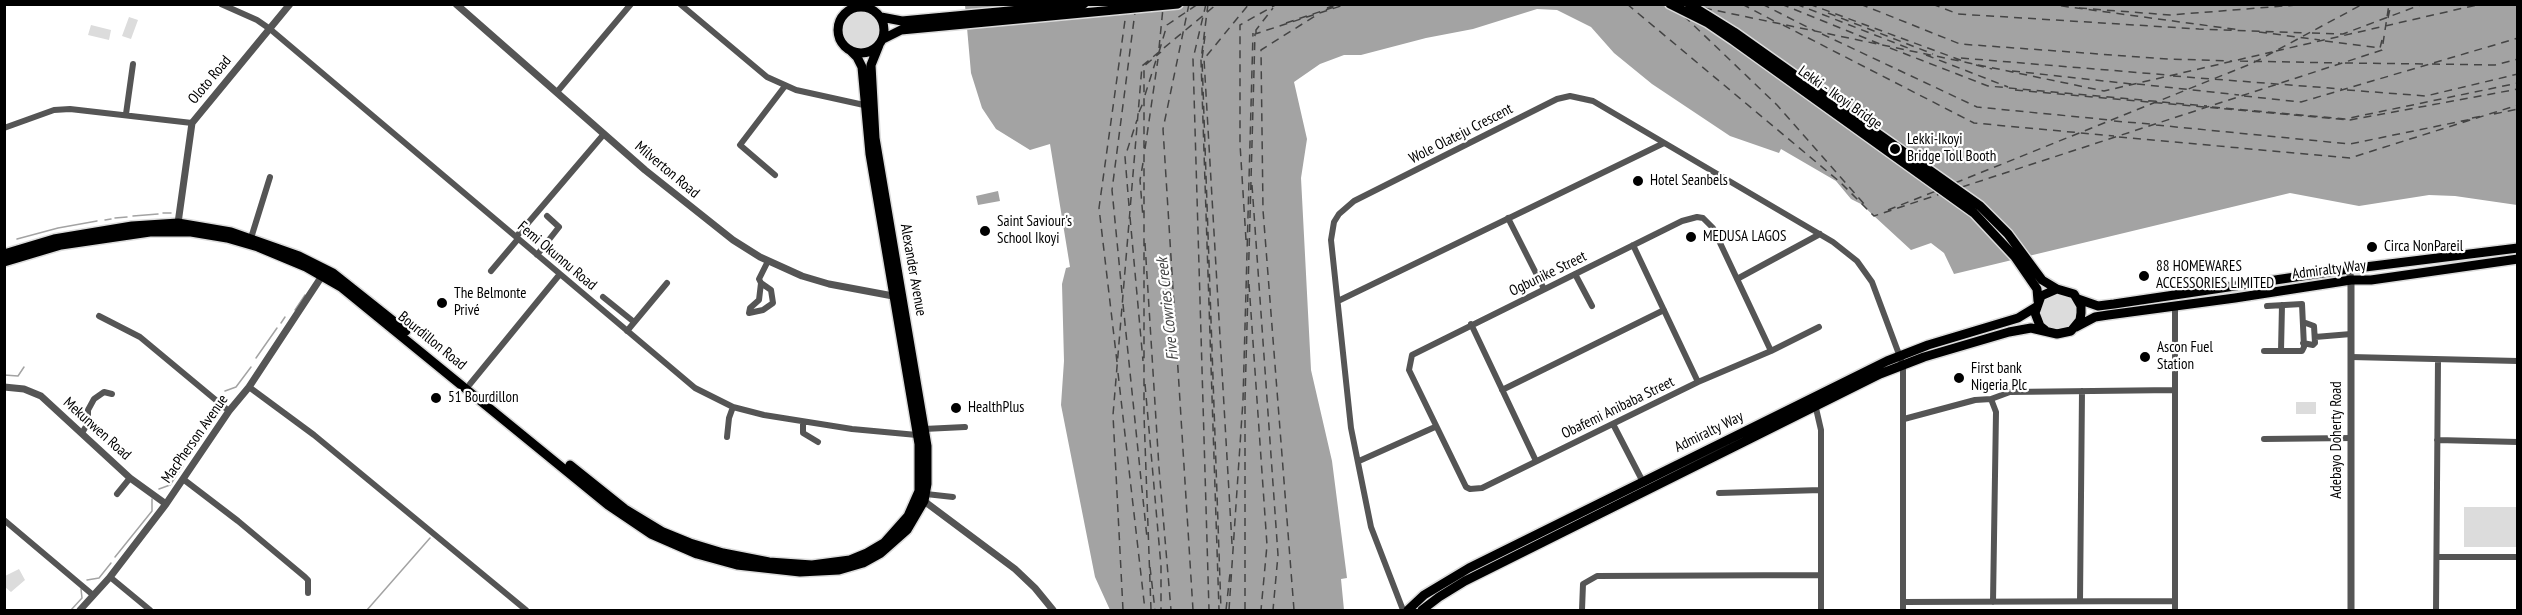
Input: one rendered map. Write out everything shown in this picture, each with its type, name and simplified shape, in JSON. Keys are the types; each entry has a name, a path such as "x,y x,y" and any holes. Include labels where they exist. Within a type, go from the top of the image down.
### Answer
{"main road":[{"path":"1084,4 907,25 863,53 850,50 840,41 837,28 842,15 854,6 865,7 907,25 1178,4"},
{"name":"Lekki - Ikoyi Bridge","path":"1670,4 1708,23 1733,40 1974,213 2035,278"},
{"name":"Lekki - Ikoyi Bridge","path":"1689,4 1734,32 1980,206 2008,234 2035,278"},
{"path":"876,11 884,27 881,42"},
{"name":"Alexander Avenue","path":"881,42 871,65 875,138 920,432"},
{"name":"Alexander Avenue","path":"850,50 862,67 864,105 893,296 928,462 922,499"},
{"name":"Bourdillon Road","path":"4,254 54,239 100,230 178,223 251,238 298,256 333,273 366,297 625,509 663,532 723,554 798,565 822,565 850,560 884,543 922,499"},
{"name":"Bourdillon Road","path":"4,262 73,242 150,232 191,232 240,241 293,261 322,276 362,304 608,505 639,527 681,548 723,561 751,567 800,572 839,570 863,563 889,547 914,521 922,499"},
{"name":"Admiralty Way","path":"2078,299 2098,306 2349,269 2517,248"},
{"name":"Admiralty Way","path":"2076,327 2100,316 2517,259"},
{"path":"2035,278 2057,289 2069,291 2078,299 2081,313 2076,327 2064,334 2045,330 2037,320 2035,278"},
{"path":"2037,304 2045,292 2057,289"},
{"name":"Admiralty Way","path":"1408,610 1425,595 1452,577 1642,482 1901,361 1928,345 2018,318 2037,304"},
{"name":"Admiralty Way","path":"1901,361 2009,332 2031,328 2045,330"},
{"name":"Admiralty Way","path":"1422,610 1465,582 1814,402"}],"street":[{"name":"Femi Okunnu Road","path":"221,4 257,20 270,29 695,388 733,407 803,422 852,429 920,432 964,427"},
{"name":"Oloto Road","path":"178,223 192,123 290,4"},
{"name":"Milverton Road","path":"456,4 708,223 733,240 768,261 802,276 829,284 893,296"},
{"path":"557,92 631,4"},
{"path":"680,4 741,57 767,77 785,87 864,105"},
{"path":"126,114 133,64"},
{"path":"775,176 740,145 785,87"},
{"name":"Wole Olateju Crescent","path":"1403,610 1371,527 1351,428 1332,229 1334,222 1346,207 1557,99 1570,96 1593,101 1820,234 1857,261 1872,282 1901,361 1904,419 1903,610"},
{"path":"4,128 54,110 70,109 192,123"},
{"path":"491,272 604,134"},
{"path":"1338,301 1664,143"},
{"path":"251,238 270,177"},
{"path":"537,255 559,227 547,216"},
{"name":"Ogbunike Street","path":"1435,427 1409,370 1409,360 1417,351 1471,324 1682,221 1697,217 1703,218 1713,228 1737,279"},
{"path":"1508,218 1544,289"},
{"path":"1771,351 1737,279 1820,234"},
{"path":"1633,245 1698,382"},
{"path":"762,283 759,300 750,308 749,313 763,310 773,303 771,290 759,279 768,261"},
{"name":"Adebayo Doherty Road","path":"2349,269 2351,280 2351,610"},
{"path":"470,384 560,274"},
{"path":"1575,274 1592,306"},
{"name":"MacPherson Avenue","path":"80,610 110,576 166,504 229,411 249,387 322,276"},
{"path":"627,331 667,283"},
{"path":"603,297 634,322"},
{"path":"2264,351 2302,351 2303,343 2302,304 2267,306"},
{"path":"2282,305 2282,351"},
{"path":"2175,307 2175,610"},
{"path":"1502,390 1664,310"},
{"path":"99,316 146,342 229,411"},
{"path":"2303,322 2314,326 2315,344 2303,343"},
{"path":"1471,324 1536,461"},
{"name":"Obafemi Anibaba Street","path":"1435,427 1462,483 1470,489 1482,488 1698,382 1771,351 1819,327"},
{"path":"2315,337 2351,334"},
{"path":"2351,357 2517,361"},
{"path":"2436,610 2438,360"},
{"name":"Mekunwen Road","path":"4,387 24,389 40,396 130,477 166,504"},
{"path":"249,387 314,435 526,610"},
{"path":"1904,419 1975,400 1991,399 2010,392 2175,390"},
{"path":"82,433 88,423 88,410 94,399 104,392 112,394"},
{"path":"2080,601 2082,392"},
{"path":"1991,399 1996,412 1993,602"},
{"path":"1814,402 1821,430 1821,610"},
{"path":"727,437 733,407"},
{"path":"803,422 803,433 818,442"},
{"path":"1613,424 1642,482"},
{"path":"1359,461 1435,427"},
{"path":"2265,440 2351,438"},
{"path":"2437,440 2517,442"},
{"path":"117,494 130,477"},
{"path":"183,479 305,576 308,580 309,593"},
{"path":"1719,494 1821,490"},
{"path":"922,499 953,497"},
{"path":"922,499 1015,569 1053,610"},
{"path":"4,520 93,595"},
{"path":"2437,558 2517,557"},
{"path":"1582,610 1583,584 1597,576 1821,575"},
{"path":"110,576 150,610"},
{"path":"1903,602 2174,601"}],"shaded area":[{"path":"861,12 874,17 879,30 874,43 861,48 848,43 843,30 848,17"},
{"path":"129,17 138,20 131,39 122,36"},
{"path":"91,25 111,30 109,40 88,35"},
{"path":"2059,293 2072,299 2078,312 2072,325 2059,331 2046,325 2040,312 2046,299"},
{"path":"2296,402 2316,402 2316,414 2296,414"},
{"path":"2464,507 2517,507 2517,547 2464,547"},
{"path":"19,569 25,580 11,592 5,587 5,576"}],"water":[{"name":"Five Cowries Creek","path":"965,5 2517,5 2517,205 2455,196 2429,195 2359,206 2290,193 1954,274 1944,253 1931,243 1911,250 1861,204 1851,199 1836,181 1781,149 1779,153 1730,136 1652,84 1614,53 1591,27 1557,10 1537,9 1473,29 1426,38 1361,55 1344,55 1320,64 1294,82 1307,139 1301,178 1311,370 1332,461 1347,578 1341,579 1344,610 1110,610 1095,577 1061,405 1064,361 1062,284 1066,268 1070,267 1050,144 1030,150 996,129 982,108 971,73"},
{"path":"998,191 1000,201 978,205 976,196"}],"waterway":[{"path":"163,213 171,213"},
{"path":"133,216 158,214"},
{"path":"115,218 127,217"},
{"path":"105,220 111,219"},
{"path":"17,239 97,221"},
{"path":"295,310 305,295"},
{"path":"281,323 285,317"},
{"path":"256,358 277,328"},
{"path":"4,375 18,376 24,367"},
{"path":"225,391 236,387 251,367"},
{"path":"213,421 219,412 218,406"},
{"path":"191,453 203,436"},
{"path":"159,489 170,485 183,466"},
{"path":"115,557 152,511 152,499"},
{"path":"367,610 430,538"},
{"path":"87,580 99,578 111,563"},
{"path":"71,610 82,598 81,589"}],"ferry route":[{"path":"1189,4 1163,129 1193,610"},
{"path":"1159,52 1167,25 1198,4"},
{"path":"1206,4 1193,59 1209,610"},
{"path":"1208,4 1201,60 1219,610"},
{"path":"1123,610 1113,415 1142,66 1217,4"},
{"path":"1232,544 1204,59 1249,4"},
{"path":"1246,240 1240,144 1240,25 1277,4"},
{"path":"1327,8 1338,4"},
{"path":"1286,23 1343,4"},
{"path":"1245,610 1245,399 1255,34 1347,4"},
{"path":"1627,4 1840,182 1874,216 1940,194"},
{"path":"1742,4 1776,22"},
{"path":"1762,4 1815,31"},
{"path":"1781,4 1880,44"},
{"path":"1796,4 1913,50"},
{"path":"1809,4 1963,61"},
{"path":"1860,4 1960,44 2168,59 2232,61"},
{"path":"1932,4 1958,14 2199,29 2307,33"},
{"path":"2039,4 2048,5"},
{"path":"2047,4 2240,30"},
{"path":"2079,8 2170,15 2309,4"},
{"path":"1955,183 2253,63 2363,4"},
{"path":"1962,187 2382,50 2389,4"},
{"path":"2388,18 2391,4"},
{"path":"2312,33 2343,34 2423,4"},
{"path":"2276,51 2481,4"},
{"path":"1159,48 1163,8"},
{"path":"1256,33 1273,8"},
{"path":"1704,8 2104,91 2272,52"},
{"path":"1122,293 1112,190 1135,12"},
{"path":"1117,362 1099,208 1126,13"},
{"path":"1828,13 1933,54"},
{"path":"1294,610 1263,210 1261,50 1315,16"},
{"path":"1684,16 1777,105 1865,205"},
{"path":"1783,25 1974,123 2114,136"},
{"path":"2259,32 2320,40"},
{"path":"1229,610 1243,400 1253,33"},
{"path":"1822,34 1977,107 2110,120"},
{"path":"1205,36 1202,59 1221,610"},
{"path":"2244,96 2301,102 2518,38"},
{"path":"2325,41 2380,48 2382,40"},
{"path":"1890,48 1988,86 2207,106"},
{"path":"1151,610 1144,415 1144,66 1161,52"},
{"path":"1926,55 2008,87"},
{"path":"1145,95 1157,57"},
{"path":"1961,58 2168,75"},
{"path":"1145,149 1158,59"},
{"path":"2432,64 2495,65 2518,59"},
{"path":"2240,61 2340,63"},
{"path":"2345,63 2427,64"},
{"path":"1976,65 1992,69"},
{"path":"2012,71 2132,84"},
{"path":"2347,90 2426,96 2518,74"},
{"path":"2173,76 2342,89"},
{"path":"2212,107 2345,119 2518,83"},
{"path":"2137,84 2239,95"},
{"path":"2015,90 2350,120 2518,89"},
{"path":"1139,112 1143,103"},
{"path":"2119,137 2350,158 2518,105"},
{"path":"2494,114 2518,109"},
{"path":"2472,118 2482,116"},
{"path":"2156,125 2350,144 2472,119"},
{"path":"1129,206 1125,157 1137,120"},
{"path":"2114,121 2151,124"},
{"path":"1143,163 1140,180 1143,218"},
{"path":"1252,185 1278,555 1273,610"},
{"path":"1888,210 1936,191"},
{"path":"1130,217 1143,361"},
{"path":"1145,243 1159,468 1171,610"},
{"path":"1249,284 1267,545 1261,610"},
{"path":"1123,304 1147,538"},
{"path":"1118,373 1145,610"},
{"path":"1145,384 1161,566 1161,610"},
{"path":"1150,567 1155,610"},
{"path":"1226,610 1230,573"}],"place":[{"name":"Lekki-Ikoyi Bridge Toll Booth","path":"1895,149"},
{"name":"Hotel Seanbels","path":"1638,181"},
{"name":"Saint Saviour's School Ikoyi","path":"985,231"},
{"name":"MEDUSA LAGOS","path":"1691,237"},
{"name":"Circa NonPareil","path":"2372,247"},
{"name":"88 HOMEWARES ACCESSORIES LIMITED","path":"2144,276"},
{"name":"The Belmonte Privé","path":"442,303"},
{"name":"Ascon Fuel Station","path":"2145,357"},
{"name":"First bank Nigeria Plc","path":"1959,378"},
{"name":"51 Bourdillon","path":"436,398"},
{"name":"HealthPlus","path":"956,408"}]}
